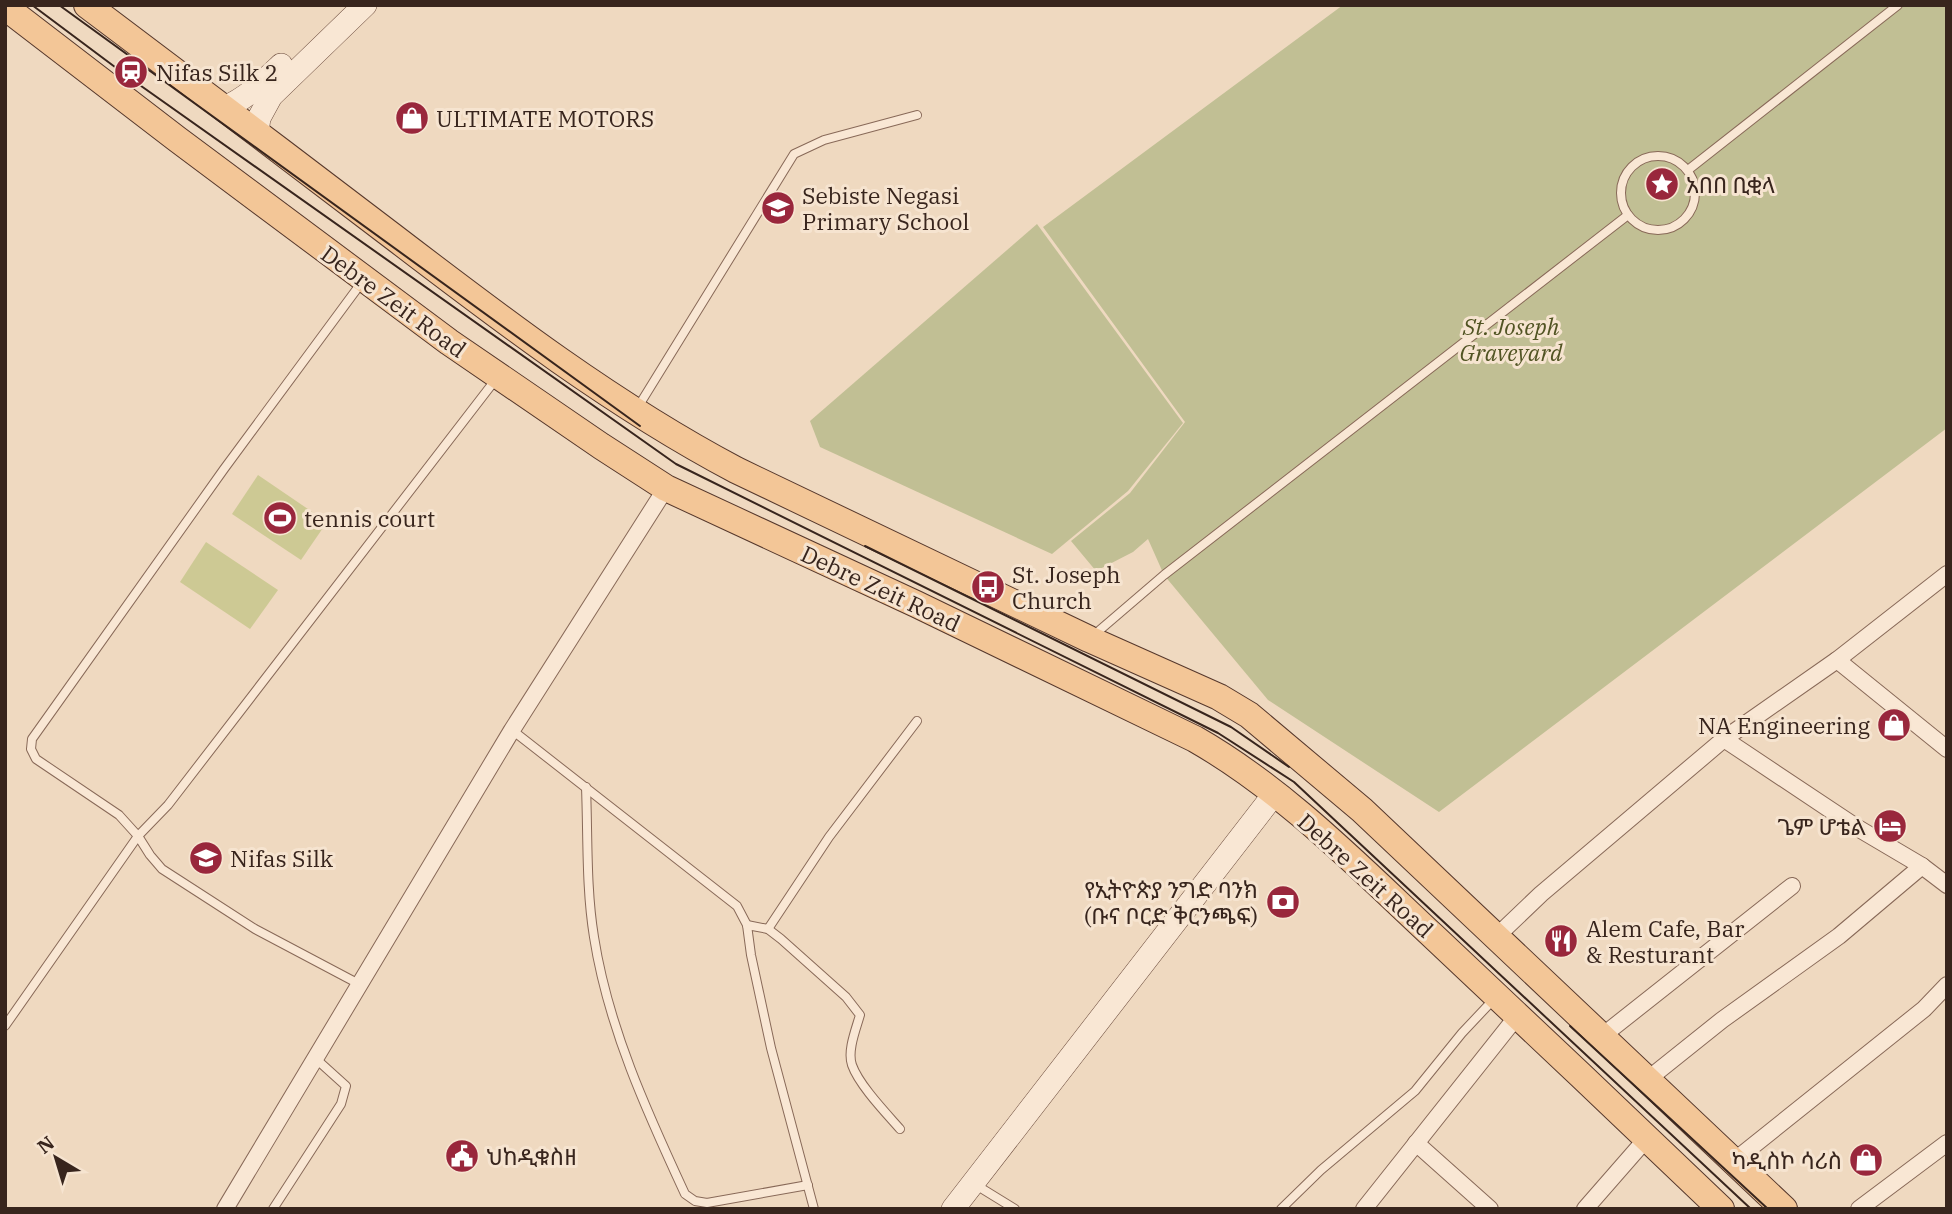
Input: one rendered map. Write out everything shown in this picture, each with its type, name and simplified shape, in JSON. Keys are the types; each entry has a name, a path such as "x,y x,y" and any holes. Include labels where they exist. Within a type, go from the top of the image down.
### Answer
{"main road":[{"name":"Debre Zeit Road","path":"87,5 493,313 635,412 680,440 736,470 1089,639 1219,697 1249,715 1362,810 1784,1209"},
{"path":"224,108 237,103 255,90 344,5"},
{"path":"257,132 260,117 271,96 365,5"},
{"name":"Debre Zeit Road","path":"5,7 364,279 498,376 666,488 916,604 1195,739 1234,762 1275,793 1346,855 1721,1209"},
{"path":"953,1209 1275,793"}],"street":[{"path":"225,1209 512,730 666,488"},
{"path":"1497,936 1541,894 1724,739 1942,585"},
{"path":"1837,660 1947,749"},
{"path":"1724,739 1856,827 1922,866 1947,885"},
{"path":"1647,1080 1722,1020 1839,936 1922,866"},
{"path":"1601,1037 1792,886"},
{"path":"1734,1161 1924,1009 1947,985"},
{"path":"1364,1209 1518,1015"},
{"path":"1585,1209 1647,1138"},
{"path":"1416,1143 1490,1209"},
{"path":"1859,1209 1947,1143"}],"lane":[{"path":"1688,170 1898,5"},
{"path":"635,412 794,154 824,140 917,115"},
{"path":"1663,156 1677,161 1688,170 1694,183 1695,198 1690,211 1680,222 1668,229 1653,230 1639,225 1628,215 1622,202 1621,188 1626,174 1636,163 1649,157 1663,156"},
{"path":"1089,639 1164,575 1628,215"},
{"path":"359,984 255,929 162,869 119,815 36,759 31,749 32,739 224,469 364,279"},
{"path":"5,1026 138,836 167,805 498,376"},
{"path":"768,929 829,837 917,722"},
{"path":"512,730 737,906 747,925 771,1048 814,1209"},
{"path":"586,787 589,899 594,939 609,1004 643,1102 685,1194 695,1202 707,1203 808,1185"},
{"path":"747,925 768,929 846,997 860,1015 853,1042 852,1064 868,1091 900,1129"},
{"path":"1281,1209 1321,1170 1415,1091 1462,1033 1497,996"},
{"path":"273,1209 341,1104 346,1086 315,1058"},
{"path":"973,1183 1015,1209"}],"shaded area":[{"name":"tennis court","path":"258,475 327,522 301,560 232,514"},
{"path":"206,542 278,590 250,629 180,582"}],"green space":[{"name":"St. Joseph Graveyard","path":"1343,5 1947,5 1947,428 1439,812 1268,700 1164,575 1148,539 1133,552 1096,571 1071,541 1130,493 1185,422 1043,227"},
{"path":"1037,224 1183,423 1128,491 1052,554 820,447 810,421"}],"tram line":[{"path":"32,5 127,76 676,464 1218,733 1294,782 1751,1209"},
{"path":"59,5 640,426"},
{"path":"865,546 1231,727 1289,767"},
{"path":"1570,1026 1768,1209"}],"place":[{"name":"Nifas Silk 2","path":"131,72"},
{"name":"ULTIMATE MOTORS","path":"412,118"},
{"name":"አበበ ቢቂላ","path":"1662,184"},
{"name":"Sebiste Negasi Primary School","path":"778,208"},
{"name":"tennis court","path":"280,518"},
{"name":"St. Joseph Church","path":"988,587"},
{"name":"NA Engineering","path":"1894,725"},
{"name":"ጌም ሆቴል","path":"1890,826"},
{"name":"Nifas Silk","path":"206,858"},
{"name":"የኢትዮጵያ ንግድ ባንክ (ቡና ቦርድ ቅርንጫፍ)","path":"1283,902"},
{"name":"Alem Cafe, Bar & Resturant","path":"1561,941"},
{"name":"ህከዲቁስዘ","path":"462,1156"},
{"name":"ካዲስኮ ሳሪስ","path":"1866,1160"}]}
